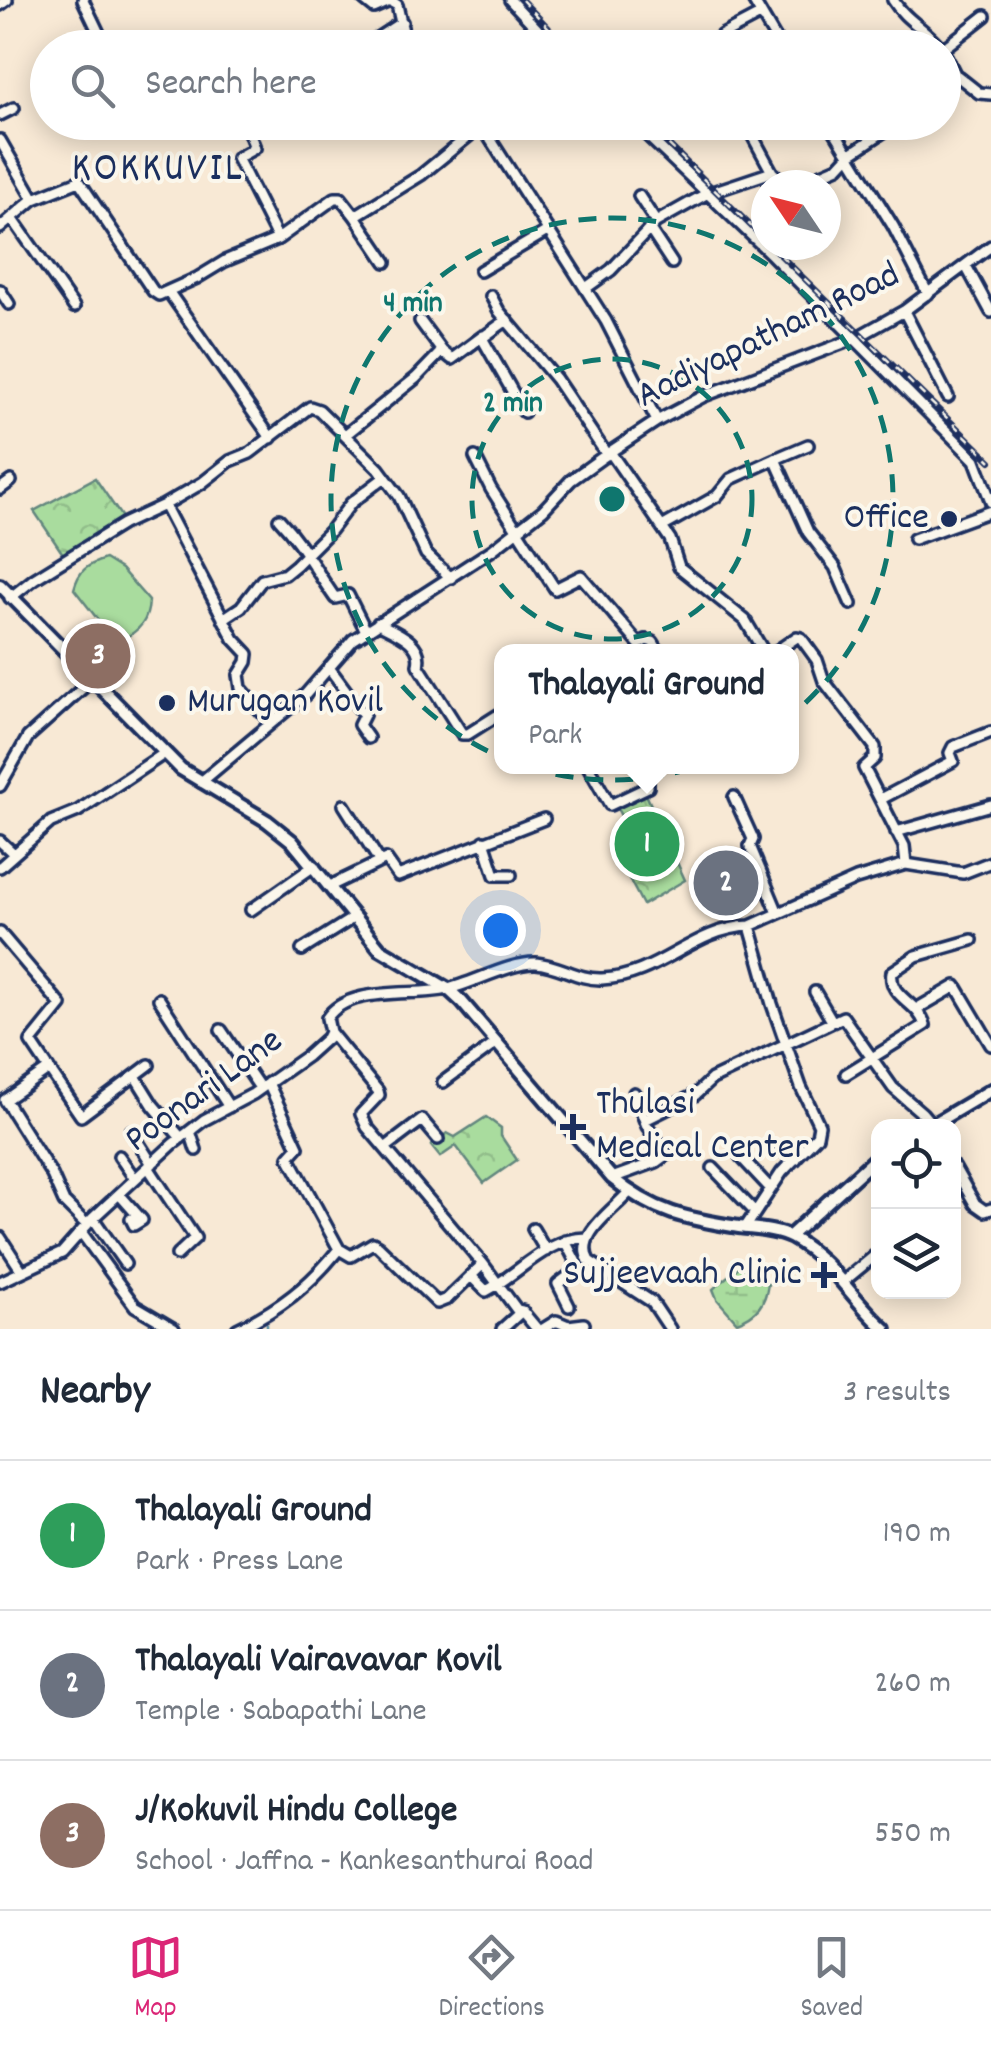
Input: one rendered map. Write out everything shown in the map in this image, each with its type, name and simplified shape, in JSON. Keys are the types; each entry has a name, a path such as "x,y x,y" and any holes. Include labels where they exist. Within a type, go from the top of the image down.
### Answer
{"main road":[{"path":"0,585 165,753 201,782 278,829 314,866 380,949 448,989 612,1178 666,1213 790,1236 844,1281 862,1307 885,1329"},
{"path":"943,1119 991,1090"},
{"path":"790,1236 871,1162"}],"street":[{"path":"0,5 7,0"},
{"path":"83,0 97,30"},
{"path":"364,0 370,7 390,1 398,4 403,30"},
{"path":"510,0 534,30"},
{"path":"753,0 770,30"},
{"path":"893,0 902,14 925,30"},
{"path":"732,30 760,15"},
{"path":"961,34 985,16"},
{"path":"390,30 402,22"},
{"path":"961,79 979,93 991,94"},
{"path":"0,116 14,108"},
{"path":"0,140 34,199"},
{"path":"252,140 255,148 237,158 278,238"},
{"path":"355,216 422,175 462,140"},
{"path":"491,140 606,321 657,421"},
{"path":"651,140 772,255 975,460 991,502"},
{"path":"755,140 771,170"},
{"path":"840,140 893,226 928,294"},
{"path":"827,170 872,140"},
{"path":"586,288 611,270 652,225 706,194 751,179"},
{"path":"0,228 34,199 78,180 152,291 159,295 278,238 338,197 386,262"},
{"path":"638,196 672,262"},
{"path":"12,218 74,307"},
{"path":"480,271 548,230"},
{"name":"Aadiyapatham Road","path":"201,782 305,695 343,650 366,630 451,578 517,531 571,480 657,421 704,396 854,338 904,311 991,246"},
{"path":"966,266 991,312"},
{"path":"0,290 9,304"},
{"path":"168,291 271,438"},
{"path":"491,296 662,526 679,567 745,620 759,644"},
{"path":"904,311 948,398"},
{"path":"420,321 452,359 506,320"},
{"path":"483,336 524,412"},
{"path":"344,436 416,378 442,351"},
{"path":"10,598 124,524 164,505 271,438 310,407 319,410 385,477 399,496 426,554 451,578"},
{"path":"662,526 716,496 731,479 808,446"},
{"path":"475,457 554,589 581,576 639,644"},
{"path":"775,459 808,532 835,566 851,604"},
{"path":"223,619 241,607 262,580 286,574 352,504 385,477"},
{"path":"0,489 12,481"},
{"path":"164,505 234,639 249,657 239,675 241,688 270,722"},
{"path":"914,539 991,511"},
{"path":"279,519 307,553 335,598 348,595 366,630"},
{"path":"378,623 417,649 418,666 462,734 494,718"},
{"path":"787,644 802,638 817,660 824,682 875,747 876,758 864,768 904,846 906,864"},
{"path":"330,669 364,715 359,725 368,738"},
{"path":"0,786 28,737 93,680"},
{"path":"881,799 953,761 953,747 991,732"},
{"path":"0,867 52,822 78,811 165,753"},
{"path":"593,774 610,805 648,787 648,782"},
{"path":"734,797 778,914"},
{"path":"344,805 380,862"},
{"path":"896,832 991,805"},
{"path":"330,886 380,862 388,861 398,876 544,819"},
{"path":"0,840 13,853"},
{"path":"484,841 495,875 511,875"},
{"path":"448,989 534,963 581,978 632,976 706,934 750,926 856,879 906,864 964,872 991,862"},
{"path":"251,910 314,866"},
{"path":"302,950 353,918"},
{"path":"745,1228 770,1188 817,1136 819,1125 801,1087 762,976 750,926"},
{"path":"0,933 61,1005 32,1042 80,1116 150,1065"},
{"path":"846,1074 925,1025 918,1008 893,986 892,972 916,956 972,940"},
{"path":"918,1008 956,986 991,1044"},
{"name":"Poonari Lane","path":"0,1282 62,1253 119,1194 186,1135 307,1056 330,1032 327,1018 348,1000 448,989"},
{"path":"814,992 832,1021"},
{"path":"159,1000 229,1106"},
{"path":"645,1120 695,1095 712,1079 788,1046 843,1016 892,1088 925,1119"},
{"path":"221,1030 264,1086 298,1147 289,1157 339,1249 352,1256 373,1243 437,1303 447,1299 484,1264"},
{"path":"330,1032 378,1091 379,1095 361,1114 367,1127 484,1264 517,1310 540,1329 556,1321 568,1326 584,1324"},
{"path":"443,1082 496,1043"},
{"path":"48,1068 5,1100 52,1175 64,1202 125,1264"},
{"path":"135,1076 153,1105 186,1135 196,1150"},
{"path":"612,1178 667,1154 645,1120 634,1092"},
{"path":"385,1148 422,1120 438,1139"},
{"path":"131,1131 195,1238 177,1254"},
{"path":"780,1149 796,1159"},
{"path":"118,1156 135,1180"},
{"path":"740,1156 770,1188"},
{"path":"713,1168 755,1212"},
{"path":"961,1178 980,1209 991,1209"},
{"path":"629,1192 586,1238 584,1252 589,1261 652,1302 670,1329"},
{"path":"119,1194 142,1220 134,1225 131,1218"},
{"path":"87,1225 136,1306 174,1329"},
{"path":"534,1229 546,1251"},
{"path":"0,1237 22,1272"},
{"path":"471,1276 486,1292 546,1251 565,1241 586,1238"},
{"path":"565,1241 579,1268 558,1284 569,1306"},
{"path":"237,1329 267,1314 316,1276 339,1249"},
{"path":"844,1281 871,1259"},
{"path":"502,1329 522,1311"},
{"path":"266,1329 267,1314"}],"green space":[{"path":"95,478 123,519 63,554 34,511"},
{"path":"105,559 121,569 149,601 142,624 123,639 106,630 74,589 85,569"},
{"path":"645,792 685,880 643,905 615,852 632,836 614,803"},
{"path":"486,1117 501,1128 501,1136 517,1160 484,1183 456,1146 440,1157 431,1146 447,1133 455,1137"},
{"path":"743,1263 768,1284 759,1308 737,1322 713,1289"}],"waterway":[{"path":"267,1324 267,1329"}],"railway":[{"path":"522,0 551,30"},
{"path":"664,140 751,226"},
{"path":"785,260 991,461"}],"place":[{"name":"Office","path":"949,519"},
{"name":"J/Kokuvil Hindu College","path":"98,656"},
{"name":"Murugan Kovil","path":"167,703"},
{"name":"Thalayali Ground","path":"647,844"},
{"name":"Thalayali Vairavavar Kovil","path":"726,883"},
{"name":"Thulasi Medical Center","path":"573,1127"},
{"name":"Sujjeevaah Clinic","path":"824,1275"}],"district":[{"name":"KOKKUVIL","path":"158,171"}]}
